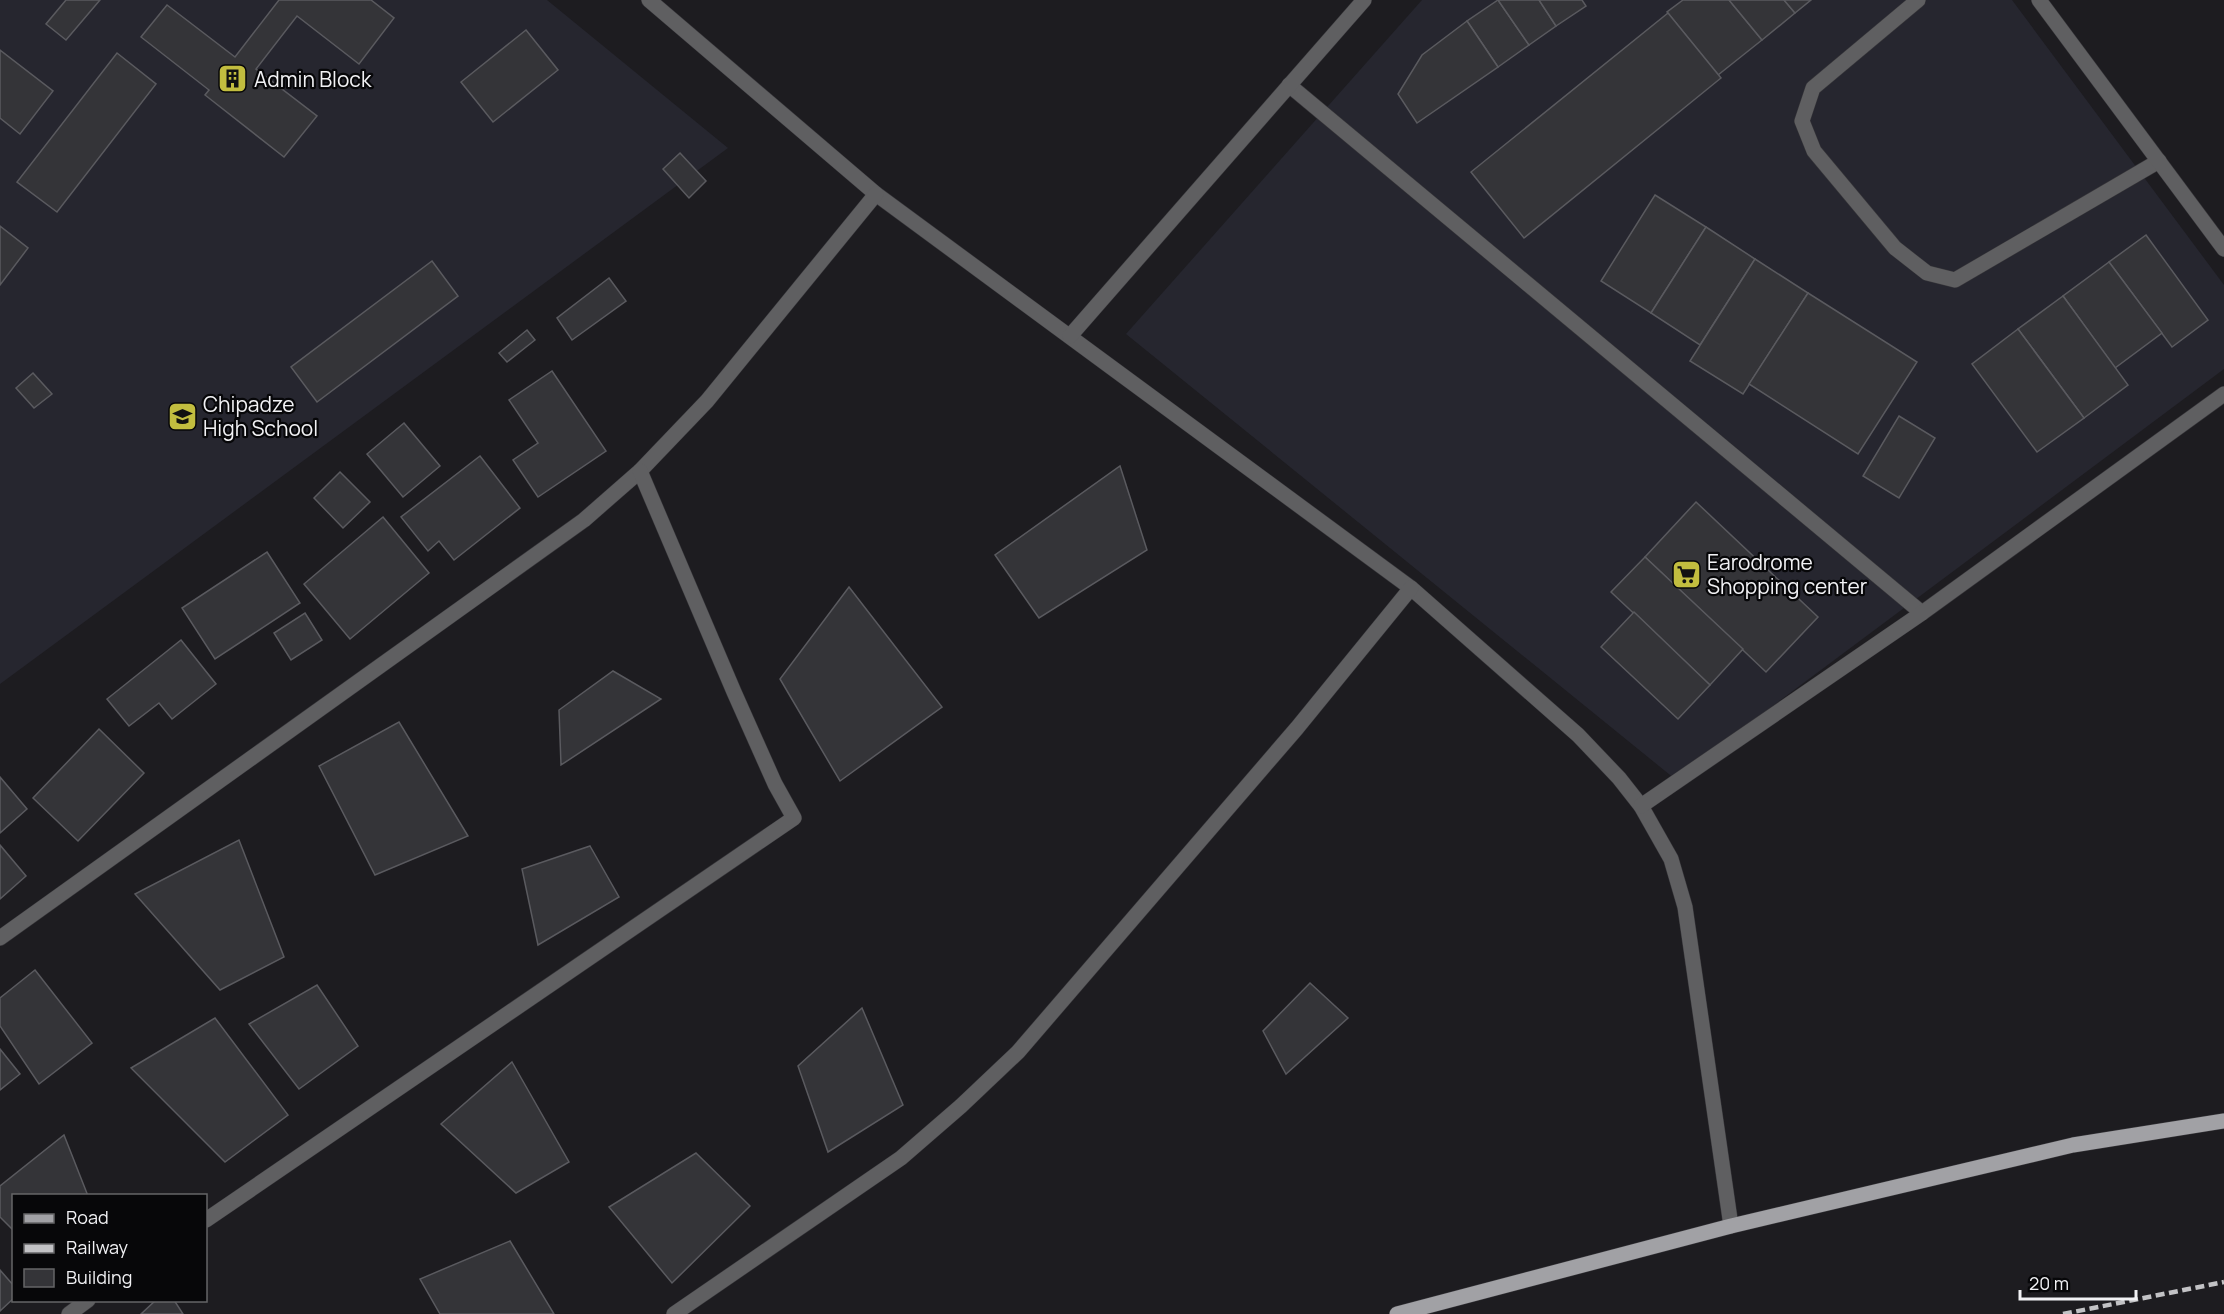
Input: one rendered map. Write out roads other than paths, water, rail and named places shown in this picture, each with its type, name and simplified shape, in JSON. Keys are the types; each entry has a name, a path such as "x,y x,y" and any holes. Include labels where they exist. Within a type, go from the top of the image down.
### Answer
{"main road":[{"path":"1397,1314 1731,1226 2073,1145 2224,1121"}],"street":[{"path":"649,0 876,194 1411,588 1578,735 1619,778 1641,806 1671,859 1685,907 1731,1226"},
{"path":"1070,336 1364,0"},
{"path":"1918,0 1813,88 1802,121 1814,151 1895,248 1927,273 1955,280 2159,161"},
{"path":"2039,0 2224,249"},
{"path":"1288,85 1922,613"},
{"path":"0,938 584,520 640,471 707,401 876,194"},
{"path":"1641,806 1922,613 2224,394"},
{"path":"207,1219 794,818 775,784 743,713 640,471"},
{"path":"674,1314 901,1158 1018,1052 1297,728 1411,588"},
{"path":"69,1314 85,1302"}],"railway":[{"path":"2063,1314 2224,1282"}],"place":[{"name":"Admin Block","path":"233,79"},
{"name":"Chipadze High School","path":"182,416"},
{"name":"Earodrome Shopping center","path":"1686,574"}]}
